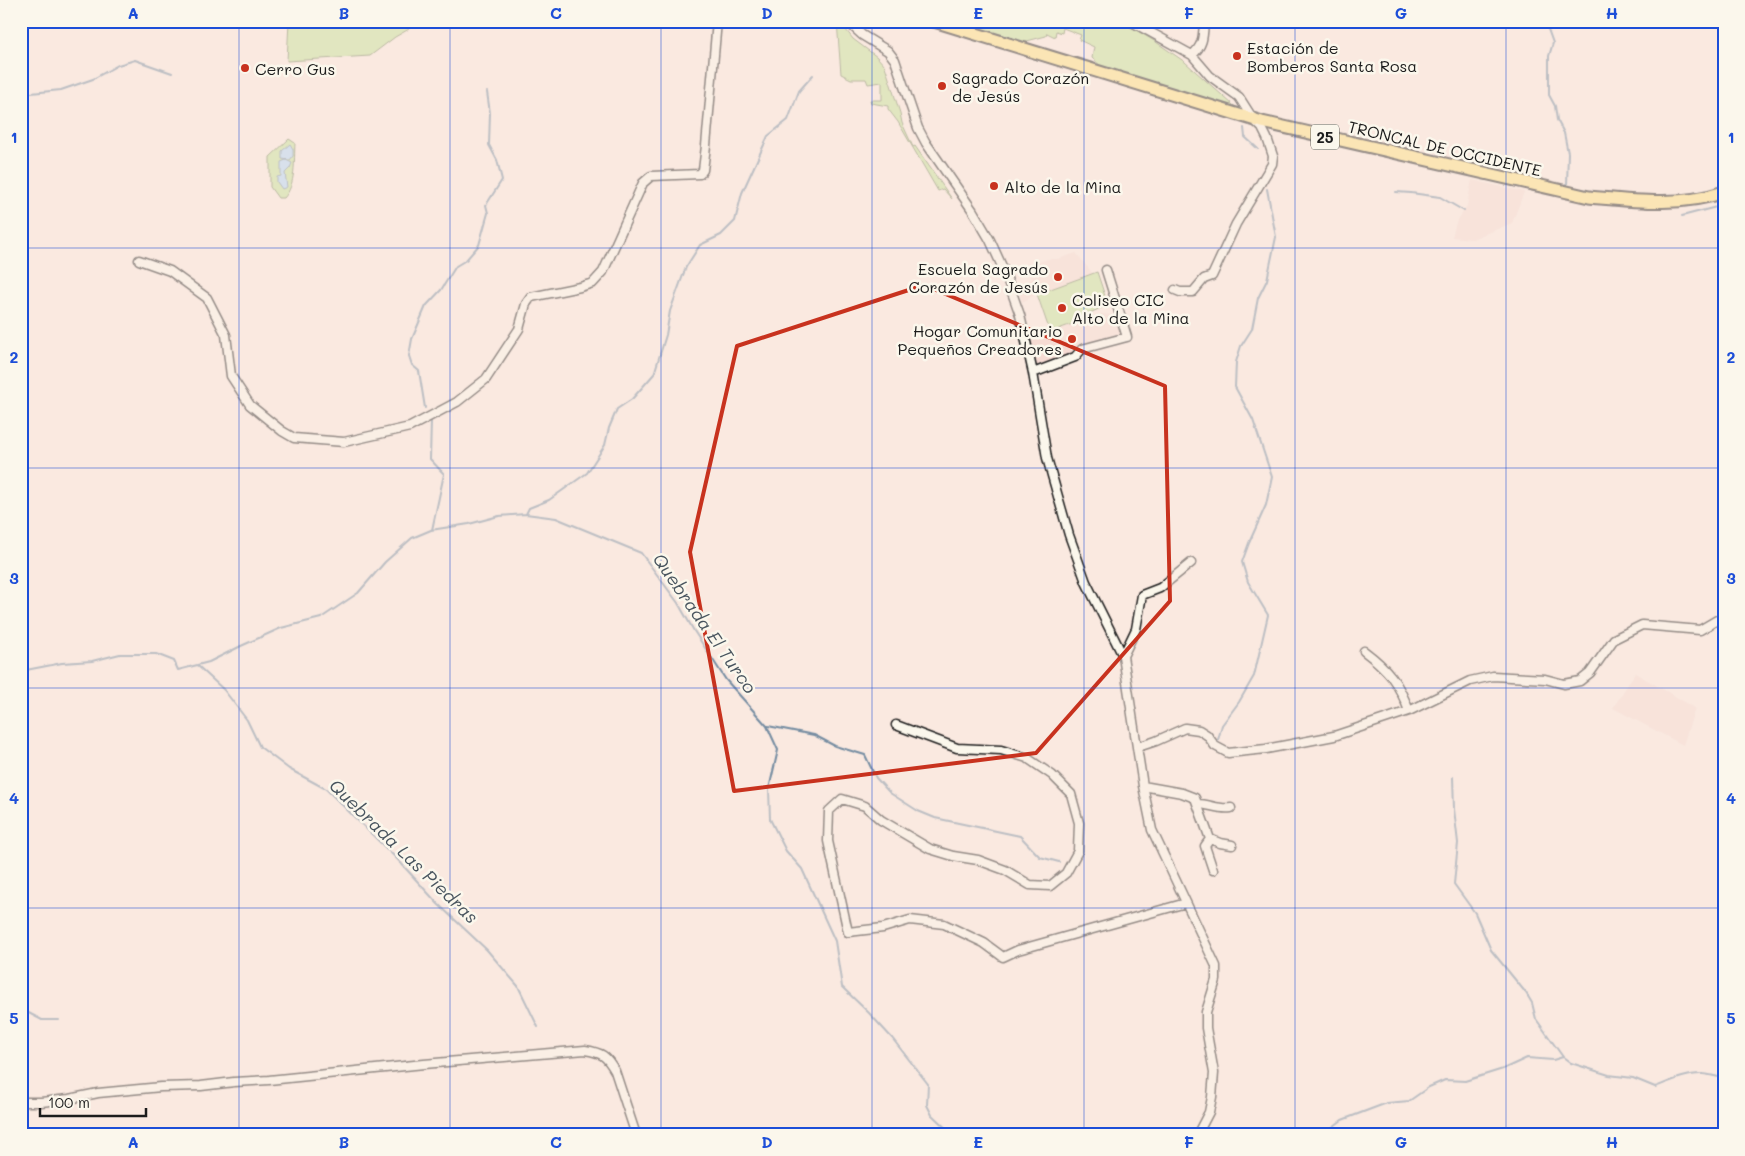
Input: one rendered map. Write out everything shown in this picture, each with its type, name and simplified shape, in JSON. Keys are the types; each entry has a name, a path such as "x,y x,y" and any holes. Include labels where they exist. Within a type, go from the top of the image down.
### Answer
{"main road":[{"name":"TRONCAL DE OCCIDENTE","path":"934,21 1253,119 1589,197 1643,202 1674,202 1714,196 1724,192"}],"street":[{"path":"139,260 170,270 207,298 226,335 231,376 250,405 294,438 344,442 410,427 457,402 486,379 519,329 526,304 530,297 580,288 593,283 603,272 643,183 648,178 651,176 700,174 703,170 706,146 717,21"},
{"path":"847,21 862,35 888,51 895,60 918,128 926,144 973,211 997,253 1020,315 1033,372 1047,458 1069,535 1086,582 1123,656 1138,747 1142,786 1152,830 1212,956 1216,973 1216,980 1206,1012 1206,1028 1214,1073 1212,1097 1209,1112 1197,1135"},
{"path":"1192,55 1198,50 1203,40 1204,21"},
{"path":"1136,23 1192,55 1210,76 1239,97 1253,119 1262,128 1272,156 1272,164 1236,224 1212,276 1204,278 1193,292 1175,290"},
{"path":"1033,372 1074,357 1082,349 1127,337 1106,270"},
{"path":"1123,656 1136,629 1142,595 1160,588 1191,563"},
{"path":"1138,747 1185,728 1199,730 1207,735 1216,746 1228,753 1240,753 1334,736 1409,711 1470,681 1493,676 1545,679 1564,684 1580,681 1590,673 1614,639 1642,625 1700,630 1724,618"},
{"path":"1364,651 1383,665 1392,677 1404,697 1409,711"},
{"path":"896,725 957,748 1001,750 1027,758 1052,775 1071,794 1079,823 1078,851 1066,873 1050,886 1030,885 1006,870 978,860 930,850 881,820 866,806 842,799 830,811 828,841 848,932 882,928 910,920 944,924 984,943 1003,957 1018,950 1186,903"},
{"path":"1142,786 1182,793 1195,798 1210,838 1220,843 1232,845"},
{"path":"1198,804 1206,804 1224,809 1230,808"},
{"path":"1210,838 1205,846 1213,870"},
{"path":"21,1102 69,1099 98,1093 269,1080 585,1050 600,1052 609,1061 615,1071 636,1135"}],"highlighted area":[{"path":"924,285 1165,386 1170,601 1036,753 734,791 690,552 737,346"}],"shaded area":[{"path":"1472,180 1524,192 1512,223 1472,239 1452,237 1456,223 1467,206"},
{"name":"Escuela Sagrado Corazón de Jesús","path":"1076,253 1093,274 1037,294 1022,302 1017,285 1032,279 1026,266"},
{"name":"Hogar Comunitario Pequeños Creadores","path":"1102,314 1120,316 1123,332 1078,346 1067,356 1035,366 1031,342 1050,332"},
{"path":"1635,673 1695,708 1683,745 1613,708"}],"green space":[{"path":"289,21 410,21 409,29 370,56 287,61"},
{"path":"837,21 853,39 877,57 885,66 902,123 913,147 915,146 952,199 943,189 938,191 898,122 888,109 888,106 871,103 870,100 882,100 882,82 868,84 866,79 851,79 841,74"},
{"path":"952,21 1121,21 1185,62 1242,113 1104,69 1092,58 1094,47 1079,40 1081,35 1063,28 1062,33 1056,31 1055,37 1047,33 1046,36 1027,41 1025,44"},
{"path":"289,139 295,143 291,186 284,198 278,198 270,187 270,157"},
{"name":"Coliseo CIC Alto de la Mina","path":"1097,272 1108,305 1085,315 1086,319 1050,332 1037,294"}],"water":[{"path":"290,144 293,149 293,156 290,160 282,159 282,151"},
{"path":"286,160 292,163 285,173 287,187 282,189 277,182 277,177 281,176 281,162"}],"waterway":[{"path":"1545,21 1553,43 1549,56 1549,95 1555,106 1557,120 1564,133 1568,153 1567,185"},
{"path":"21,94 61,90 93,79 118,65 135,60 172,73"},
{"path":"526,514 529,508 549,500 587,473 605,445 609,428 617,409 632,399 654,374 666,335 670,311 686,267 700,245 721,235 735,221 742,193 768,136 788,120 799,91 813,75"},
{"path":"425,408 419,371 412,365 409,356 412,339 426,306 441,290 456,266 466,260 479,245 488,213 486,205 502,180 497,160 489,145 490,113 487,92"},
{"path":"1244,128 1245,137 1258,149"},
{"path":"1218,740 1222,725 1239,702 1254,676 1268,615 1248,582 1242,562 1266,505 1272,477 1253,420 1235,387 1236,362 1241,346 1252,329 1258,298 1267,280 1276,237 1267,189"},
{"path":"1396,192 1440,197 1464,211"},
{"path":"1682,216 1724,205"},
{"path":"431,421 430,459 444,474 432,530"},
{"name":"Quebrada El Turco","path":"21,671 62,663 92,661 120,654 156,654 174,661 178,670 209,662 281,628 321,618 358,593 385,562 412,538 431,530 469,524 499,516 526,514 556,518 641,553 678,603 726,680 767,726 778,750 769,789 770,819 786,851 802,869 835,941 842,987 892,1038 928,1084 927,1105 932,1115 953,1135"},
{"name":"Quebrada Las Piedras","path":"198,666 224,690 247,720 260,747 289,769 326,789 398,860 438,904 487,950 518,986 538,1027"},
{"path":"768,726 814,735 835,746 865,755 876,778 890,793 918,811 935,818 1020,836 1040,857 1059,862"},
{"path":"1453,777 1458,843 1454,884 1475,913 1491,950 1526,993 1532,1003 1536,1019 1563,1057 1571,1063 1609,1075 1633,1078 1655,1087 1695,1074 1724,1077"},
{"path":"21,1009 42,1020 59,1020"},
{"path":"1322,1135 1342,1120 1387,1103 1409,1101 1429,1087 1445,1080 1465,1081 1503,1069 1527,1058 1553,1060 1563,1057"}],"place":[{"name":"Estación de Bomberos Santa Rosa","path":"1237,56"},
{"name":"Cerro Gus","path":"245,68"},
{"name":"Sagrado Corazón de Jesús","path":"942,86"},
{"name":"Alto de la Mina","path":"994,186"},
{"name":"Escuela Sagrado Corazón de Jesús","path":"1058,277"},
{"name":"Coliseo CIC Alto de la Mina","path":"1062,308"},
{"name":"Hogar Comunitario Pequeños Creadores","path":"1072,339"}]}
